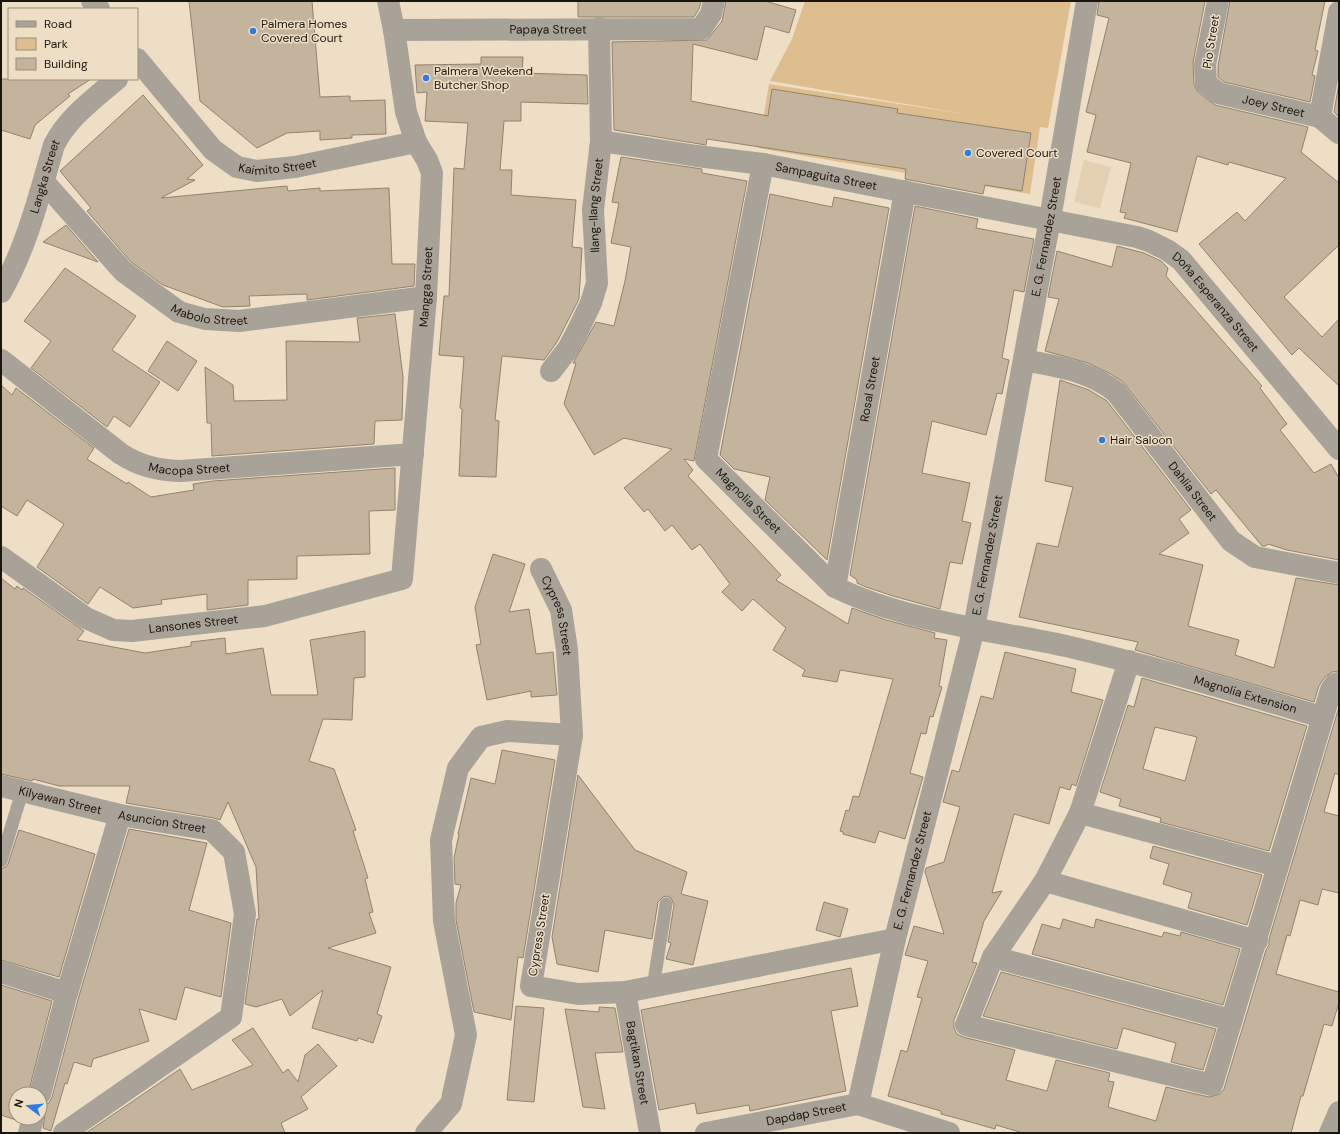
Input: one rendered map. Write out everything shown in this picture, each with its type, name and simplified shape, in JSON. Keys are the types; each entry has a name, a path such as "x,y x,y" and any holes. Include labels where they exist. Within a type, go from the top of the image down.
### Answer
{"street":[{"name":"Mangga Street","path":"388,1 394,30 406,112 416,142 427,160 432,173 426,297 402,579"},
{"name":"Papaya Street","path":"394,30 599,28 701,29 711,14 714,1"},
{"name":"E. G. Fernandez Street","path":"858,1104 895,939 974,628 1050,219 1086,1"},
{"name":"Pio Street","path":"1206,83 1205,65 1218,1"},
{"path":"1320,117 1339,12"},
{"name":"Ilang-Ilang Street","path":"551,371 568,349 591,303 597,283 593,210 601,141 599,28"},
{"name":"Kaimito Street","path":"138,61 213,150 237,167 257,171 295,167 416,142"},
{"name":"Langka Street","path":"1,292 13,271 26,239 54,145 61,132 75,115 116,80"},
{"name":"Joey Street","path":"1206,83 1218,92 1320,117 1339,132"},
{"name":"Sampaguita Street","path":"601,141 697,156 763,164 1050,219"},
{"name":"Magnolia Street","path":"763,164 706,459 835,587 860,599 932,618 1065,646"},
{"name":"Mabolo Street","path":"44,182 122,271 180,312 205,319 239,321 426,297"},
{"name":"Rosal Street","path":"835,587 905,191"},
{"name":"Doña Esperanza Street","path":"1050,219 1149,240 1167,250 1180,260 1336,437"},
{"name":"Macopa Street","path":"1,360 121,454 138,464 161,470 180,471 413,454"},
{"name":"Dahlia Street","path":"1024,360 1088,374 1104,382 1116,392 1231,541 1255,558 1339,573"},
{"name":"Lansones Street","path":"1,558 86,618 113,630 164,628 265,616 402,579"},
{"name":"Cypress Street","path":"541,569 561,610 568,650 572,735 530,986 578,994 625,992 653,988 895,939"},
{"name":"Magnolia Extension","path":"1065,646 1129,661 1322,717"},
{"path":"1129,661 1080,813 1045,881 993,957 966,1025 1212,1085 1257,940 1276,866 1322,717 1332,687 1339,683"},
{"path":"426,1133 451,1104 466,1035 444,921 441,840 458,768 481,737 507,731 572,735"},
{"name":"Kilyawan Street","path":"1,786 120,815"},
{"path":"1080,813 1276,866"},
{"name":"Asuncion Street","path":"42,1086 67,993 120,815 212,830 234,852 246,914 231,1017 64,1133"},
{"path":"1045,881 1257,940"},
{"path":"993,957 1231,1020"},
{"path":"1,972 67,993"},
{"name":"Bagtikan Street","path":"625,992 650,1133"},
{"path":"858,1104 949,1133"},
{"name":"Dapdap Street","path":"706,1133 858,1104"},
{"path":"1330,1133 1339,1112"}],"lane":[{"path":"1,861 22,792"},
{"path":"653,988 666,904"}],"shaded area":[{"path":"1084,160 1111,167 1100,208 1074,202"}],"green space":[{"path":"805,1 1071,1 1048,128 1040,127 1030,194 758,148 769,84 971,115 770,81 792,39"}],"building":[{"path":"189,1 312,1 320,97 350,96 350,101 385,100 386,134 352,135 352,138 320,140 320,131 287,133 257,148 200,101"},
{"path":"578,1 701,1 699,9 694,17 578,17"},
{"path":"726,1 765,1 796,10 789,33 765,26 757,60 693,44 691,101 768,116 772,89 898,109 897,113 1031,133 1022,191 985,185 983,194 905,179 906,169 707,139 706,145 614,130 612,42 707,40 722,21"},
{"path":"1099,1 1205,1 1193,63 1194,84 1198,92 1215,105 1308,127 1301,152 1339,183 1339,245 1284,297 1322,337 1339,319 1339,386 1299,348 1292,355 1199,244 1237,212 1245,221 1286,178 1229,162 1228,165 1197,156 1177,232 1124,218 1126,213 1120,212 1131,163 1087,152 1096,115 1086,112 1109,18 1097,15"},
{"path":"1230,1 1325,1 1315,50 1318,51 1312,75 1315,76 1310,102 1224,82 1218,77 1218,66"},
{"path":"481,57 523,57 522,73 587,75 588,104 521,102 521,121 504,121 500,170 512,170 511,195 576,200 572,247 582,248 579,299 557,342 544,360 502,356 495,420 499,421 496,477 459,476 462,409 460,408 464,357 439,355 444,296 449,296 454,168 464,169 468,123 425,121 427,92 417,93 415,65 481,64"},
{"path":"1,79 89,80 68,94 70,96 35,125 30,139 1,130"},
{"path":"1339,83 1339,117 1334,112"},
{"path":"143,95 203,165 187,179 195,180 161,198 287,186 288,191 320,188 320,191 389,188 392,264 415,264 414,286 307,300 307,294 249,296 250,306 223,307 163,285 131,262 87,211 91,208 60,171"},
{"path":"621,157 702,169 702,173 747,181 694,461 684,459 693,470 688,476 781,575 776,580 848,624 852,608 886,620 935,633 934,638 947,640 939,686 942,687 933,717 930,716 926,734 921,733 910,773 923,777 905,839 879,831 875,843 843,834 843,832 840,831 846,810 849,811 853,796 859,797 893,679 840,670 837,682 802,676 805,670 773,650 786,628 753,599 742,611 722,592 730,584 700,544 692,550 672,525 665,531 648,509 644,512 624,488 672,449 624,438 594,455 564,404 576,363 573,363 596,322 614,326 625,281 631,247 611,243 619,203 612,202"},
{"path":"770,194 832,207 834,197 889,208 827,560 765,500 770,477 734,469 720,455"},
{"path":"915,206 978,219 976,228 1034,239 1024,292 1014,290 1002,358 1009,360 1002,394 997,393 986,435 932,421 922,473 970,483 962,521 971,523 962,564 950,562 940,609 866,587 857,583 857,580 850,575"},
{"path":"66,225 98,262 43,242"},
{"path":"1117,246 1144,253 1161,261 1168,268 1166,276 1262,386 1260,388 1287,424 1280,430 1314,473 1331,464 1339,478 1339,560 1287,550 1268,544 1266,546 1262,546 1216,490 1211,494 1123,382 1111,374 1088,363 1045,351 1059,299 1048,297 1057,251 1112,267"},
{"path":"65,268 136,316 112,350 160,382 130,427 114,416 107,427 31,368 51,341 24,321"},
{"path":"395,314 403,377 402,420 375,421 374,444 212,456 211,423 207,423 205,367 233,385 234,401 287,400 286,341 360,342 357,318"},
{"path":"167,341 197,361 178,391 148,371"},
{"path":"1060,380 1089,390 1107,401 1191,510 1179,519 1189,533 1159,554 1203,565 1188,626 1239,640 1235,655 1274,668 1296,578 1339,585 1339,671 1332,672 1325,677 1319,686 1314,702 1135,650 1138,642 1019,617 1037,543 1058,547 1073,487 1045,481"},
{"path":"1,385 12,395 16,388 94,448 87,459 151,497 194,490 193,484 213,481 395,468 395,510 369,511 370,554 297,556 297,579 248,580 248,605 207,610 207,594 161,600 162,604 133,608 100,587 88,604 37,567 64,524 27,500 17,516 1,506"},
{"path":"493,554 525,564 509,612 529,609 536,654 553,652 557,695 531,697 531,691 487,700 476,645 481,644 475,607"},
{"path":"1,578 15,589 17,586 22,590 23,588 84,631 77,640 145,653 191,646 191,642 225,638 226,654 263,648 271,695 318,695 310,640 365,631 365,677 354,678 352,720 323,719 309,761 334,769 356,830 353,831 368,878 365,879 373,912 369,913 376,933 328,948 391,967 377,1014 382,1016 373,1043 358,1038 357,1041 312,1028 323,990 290,1016 282,999 256,1007 245,1004 257,919 259,919 256,867 228,802 220,820 126,803 130,786 59,786 33,779 32,781 1,774"},
{"path":"1005,652 1076,669 1071,692 1103,700 1076,786 1072,784 1070,790 1060,787 1049,824 1014,814 992,893 1002,891 984,921 972,962 977,963 954,1020 954,1028 957,1034 963,1037 1015,1050 1006,1080 1047,1091 1056,1060 1110,1073 1108,1081 1114,1082 1108,1107 1156,1121 1166,1087 1209,1097 1220,1094 1224,1089 1266,950 1269,945 1269,939 1339,707 1339,775 1335,773 1324,812 1339,816 1339,893 1322,889 1318,905 1300,900 1290,936 1287,935 1276,974 1339,992 1339,1002 1332,1026 1324,1024 1291,1133 1023,1133 996,1125 995,1129 941,1114 941,1111 888,1096 901,1050 907,1052 922,998 917,997 928,961 905,955 914,926 944,934 925,872 926,868 944,862 960,807 943,802 952,770 959,772 981,696 993,699"},
{"path":"1142,678 1307,726 1269,851 1160,822 1161,818 1119,806 1121,799 1100,792 1128,705 1134,707","holes":["1155,727 1197,737 1185,781 1143,769"]},
{"path":"502,750 555,760 523,958 518,957 511,1020 474,1012 456,920 456,903 461,885 455,884 454,858 471,778 495,784"},
{"path":"578,775 635,850 687,872 681,894 708,901 693,965 666,959 671,943 668,942 674,905 671,898 667,896 663,897 658,902 652,939 605,930 598,972 557,964 552,937"},
{"path":"129,829 207,843 189,910 231,923 221,997 185,987 176,1020 139,1009 149,1041 93,1059 91,1067 74,1062 67,1084 65,1083 51,1131 43,1128 43,1126 48,1126 48,1103 52,1097 79,996"},
{"path":"19,830 95,854 59,977 1,960 1,869 6,867 8,864"},
{"path":"1153,846 1262,875 1247,925 1188,908 1192,893 1163,884 1169,864 1150,858"},
{"path":"824,902 848,909 840,937 816,930"},
{"path":"1063,919 1094,928 1096,919 1162,937 1164,932 1180,936 1181,932 1240,949 1223,1005 1032,954 1042,924 1060,929"},
{"path":"851,968 858,1006 831,1011 846,1091 750,1111 749,1105 697,1114 695,1103 659,1110 641,1010"},
{"path":"1001,972 1216,1029 1203,1070 1171,1062 1176,1043 1123,1028 1117,1049 983,1016"},
{"path":"1,985 52,1001 30,1086 8,1086 8,1117 1,1115"},
{"path":"516,1006 544,1008 534,1102 507,1100"},
{"path":"599,1007 615,1008 623,1052 595,1053 605,1109 583,1107 565,1009 599,1012"},
{"path":"253,1028 283,1073 288,1069 298,1082 305,1055 318,1044 337,1066 301,1097 308,1109 281,1123 285,1133 86,1133 180,1069 192,1090 253,1065 232,1040"}],"place":[{"name":"Palmera Homes Covered Court","path":"253,31"},
{"name":"Palmera Weekend Butcher Shop","path":"426,78"},
{"name":"Covered Court","path":"968,153"},
{"name":"Hair Saloon","path":"1102,440"}]}
